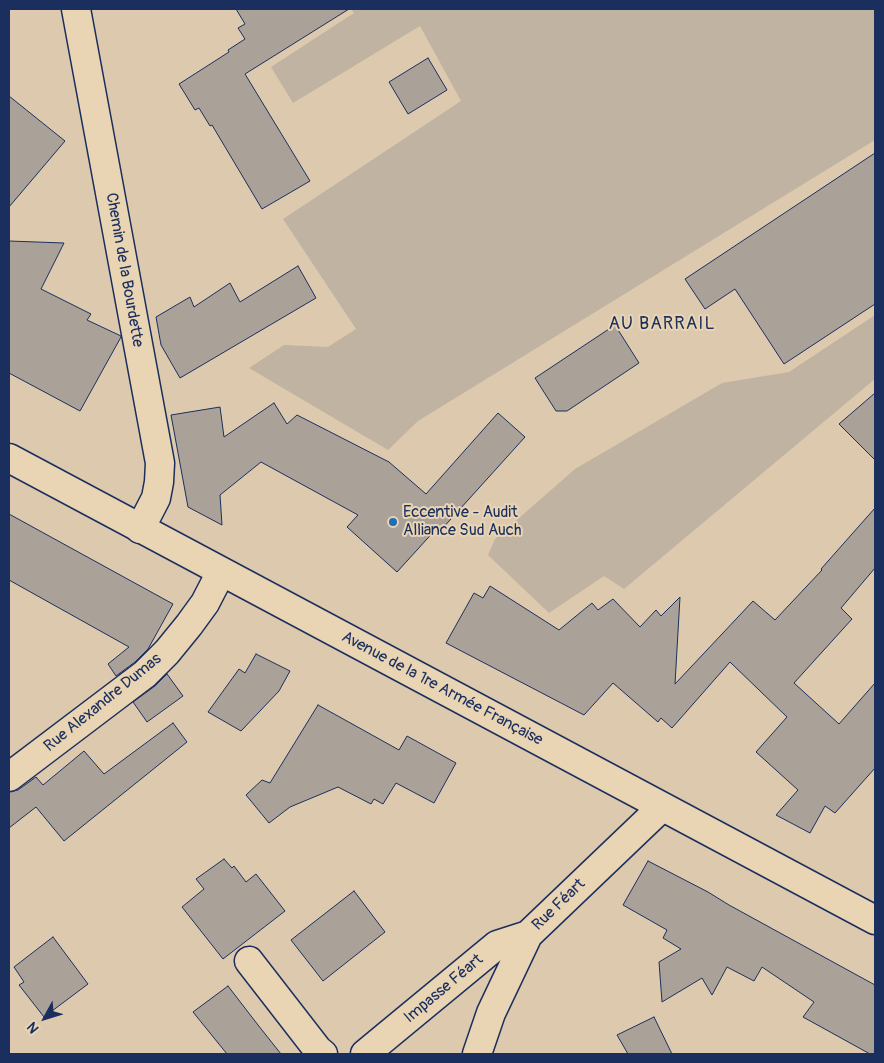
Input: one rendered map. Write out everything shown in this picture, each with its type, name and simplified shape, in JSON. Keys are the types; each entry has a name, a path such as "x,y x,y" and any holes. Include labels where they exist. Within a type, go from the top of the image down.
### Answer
{"street":[{"name":"Chemin de la Bourdette","path":"76,9 160,463 156,498 140,528"},
{"name":"Avenue de la 1re Armée Française","path":"9,458 875,920"},
{"name":"Rue Alexandre Dumas","path":"9,777 92,714 150,668 167,652 205,603 221,572"},
{"name":"Rue Féart","path":"476,1054 491,1013 528,935 662,807"},
{"name":"Impasse Féart","path":"365,1054 497,945 528,935"},
{"path":"249,961 323,1054"}],"shaded area":[{"path":"351,9 875,9 875,140 418,421 388,450 249,368 284,345 328,347 356,329 283,219 461,101 420,26 293,103 271,67 354,13"},
{"path":"875,315 875,379 624,589 604,576 549,613 488,555 495,539 575,469 722,383 789,372"}],"building":[{"path":"236,9 349,9 245,74 310,181 262,209 212,125 210,126 199,108 195,110 179,84 229,52 228,50 245,39 238,28 245,24"},
{"path":"428,58 447,90 408,114 389,82"},
{"path":"9,96 65,141 9,207"},
{"path":"875,153 875,304 784,364 735,289 705,309 685,279"},
{"path":"9,241 64,243 41,289 91,314 87,320 121,336 80,411 9,373"},
{"path":"298,266 316,298 180,378 161,345 156,317 190,297 194,307 230,283 240,302"},
{"path":"615,325 639,363 567,411 556,411 535,378"},
{"path":"875,393 875,460 839,424"},
{"path":"274,403 287,424 297,415 389,462 426,494 498,413 525,437 441,530 437,528 397,572 347,527 358,515 261,462 220,495 222,525 188,507 171,415 220,407 224,437"},
{"path":"875,508 875,568 841,608 852,619 794,683 839,724 875,683 875,768 835,813 825,806 810,833 776,815 798,790 756,752 787,717 730,662 672,728 661,718 658,722 613,683 584,715 446,643 474,593 483,598 490,586 559,630 592,603 598,610 613,599 640,627 656,610 661,616 680,597 675,684 753,601 775,620 822,570"},
{"path":"9,514 173,604 148,649 135,662 116,676 108,664 129,647 9,580"},
{"path":"256,654 290,671 279,691 241,731 208,712 239,669 245,673"},
{"path":"167,674 183,696 147,722 133,702 155,686"},
{"path":"318,705 399,750 407,736 456,763 434,803 396,783 383,804 374,799 371,804 338,787 290,807 269,823 246,795 262,780 270,783"},
{"path":"173,723 187,742 64,841 36,807 9,828 9,792 18,790 36,777 43,785 84,751 104,774"},
{"path":"224,859 232,868 234,866 246,882 256,874 285,911 223,959 182,907 204,889 196,879"},
{"path":"648,861 708,892 875,985 875,1054 870,1054 803,1017 814,1002 762,967 754,981 727,967 712,995 702,978 662,1002 659,962 681,949 663,938 667,930 623,905"},
{"path":"354,891 385,932 323,981 291,940"},
{"path":"53,937 88,984 44,1017 19,985 24,982 14,967"},
{"path":"228,986 281,1054 227,1054 193,1012"},
{"path":"654,1017 672,1054 628,1054 617,1035"}],"place":[{"name":"Eccentive - Audit Alliance Sud Auch","path":"393,522"}],"district":[{"name":"AU BARRAIL","path":"662,324"}]}
